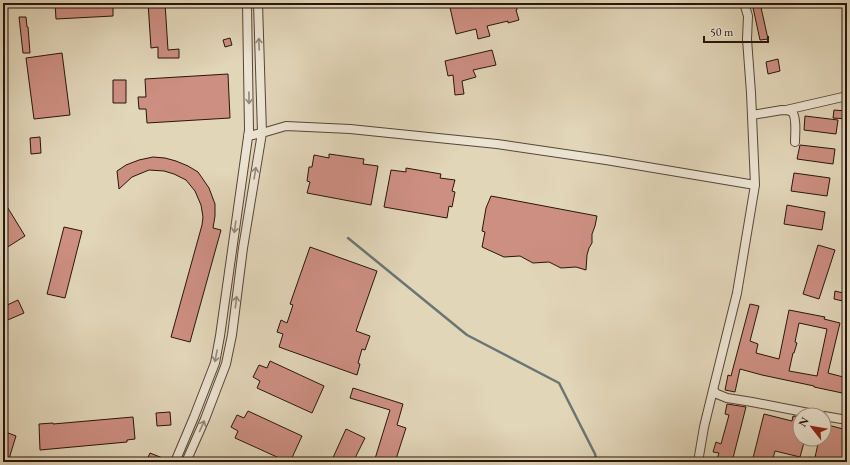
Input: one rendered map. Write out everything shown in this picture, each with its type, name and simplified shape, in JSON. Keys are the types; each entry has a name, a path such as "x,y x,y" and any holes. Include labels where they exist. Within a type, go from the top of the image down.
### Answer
{"street":[{"path":"175,462 215,363 220,336 249,130 247,3"},
{"path":"186,462 226,364 232,335 243,248 262,133 258,3"},
{"path":"698,462 704,427 737,293 755,185 747,39 748,16 744,3"},
{"path":"752,114 786,110 847,96"},
{"path":"786,110 794,115 795,142"},
{"path":"248,136 286,126 350,129 497,144 606,160 755,185"},
{"path":"713,390 717,394 727,398 792,410"},
{"path":"200,402 210,406"},
{"path":"832,417 847,420"}],"building":[{"path":"55,3 78,3 78,7 95,6 95,3 113,3 113,16 56,19"},
{"path":"148,3 165,3 168,50 179,49 179,58 158,58 158,47 151,48"},
{"path":"449,3 516,3 516,10 519,20 487,26 490,36 478,39 476,29 456,34"},
{"path":"752,3 760,3 768,39 760,40"},
{"path":"19,17 26,17 30,53 23,53"},
{"path":"230,38 232,45 225,47 223,40"},
{"path":"492,50 496,65 473,70 476,77 462,81 464,94 455,95 453,75 448,76 445,61"},
{"path":"62,53 70,115 34,119 26,58"},
{"path":"778,59 780,71 768,74 766,62"},
{"path":"228,74 230,118 147,123 146,109 139,109 138,97 146,97 145,79"},
{"path":"113,80 126,80 126,103 113,103"},
{"path":"834,110 847,111 847,119 833,118"},
{"path":"805,116 838,120 836,134 804,130"},
{"path":"40,137 41,153 31,154 30,138"},
{"path":"800,145 835,149 833,164 797,159"},
{"path":"329,154 364,159 363,164 378,166 371,205 307,193 310,182 307,181 309,167 312,167 314,155 329,158"},
{"path":"153,157 176,161 198,172 209,188 215,204 213,228 221,230 190,342 171,337 202,225 203,217 201,205 195,191 186,180 174,174 164,171 149,170 132,177 119,189 117,171 126,165"},
{"path":"406,168 441,174 440,178 455,180 452,191 455,192 452,207 449,206 447,218 384,207 391,170 406,172"},
{"path":"794,173 830,178 827,196 791,191"},
{"path":"491,196 597,216 592,234 592,243 587,255 586,270 576,267 561,268 549,262 533,263 520,256 504,257 482,247 485,232 482,231 486,208"},
{"path":"3,200 25,236 6,248 3,244"},
{"path":"787,205 825,212 822,230 784,224"},
{"path":"64,227 82,231 65,298 47,294"},
{"path":"818,245 835,250 819,299 803,294"},
{"path":"310,247 377,271 356,331 370,336 365,350 362,349 358,363 360,364 357,375 279,347 283,334 277,332 281,320 287,323 293,305 290,304"},
{"path":"835,291 847,294 847,302 834,299"},
{"path":"18,300 24,313 3,322 3,307"},
{"path":"750,304 759,306 750,341 758,344 756,353 779,359 789,310 825,317 824,319 840,323 828,373 847,378 847,394 740,369 735,392 725,390 728,375 731,376","holes":["799,323 827,329 817,376 789,371 797,343 795,342"]},
{"path":"270,361 324,386 312,413 257,388 260,381 253,377 259,365 267,368"},
{"path":"353,388 403,404 397,425 406,428 395,462 374,462 390,410 350,398"},
{"path":"727,404 746,407 732,462 716,462 719,453 713,452 716,442 721,444 729,415 725,414"},
{"path":"248,411 302,436 290,462 235,438 238,431 231,427 237,415 244,418"},
{"path":"170,412 171,425 157,426 156,413"},
{"path":"764,414 792,421 792,447 803,447 800,457 775,451 772,462 752,462"},
{"path":"133,417 135,439 127,440 127,442 40,450 39,424"},
{"path":"832,426 847,430 847,462 814,462 817,447 832,447"},
{"path":"346,429 365,438 353,462 331,462"},
{"path":"3,431 16,436 8,462 3,462"},
{"path":"150,453 170,461 170,462 146,462"}],"waterway":[{"path":"348,238 467,335 559,383 595,454 597,462"}]}
